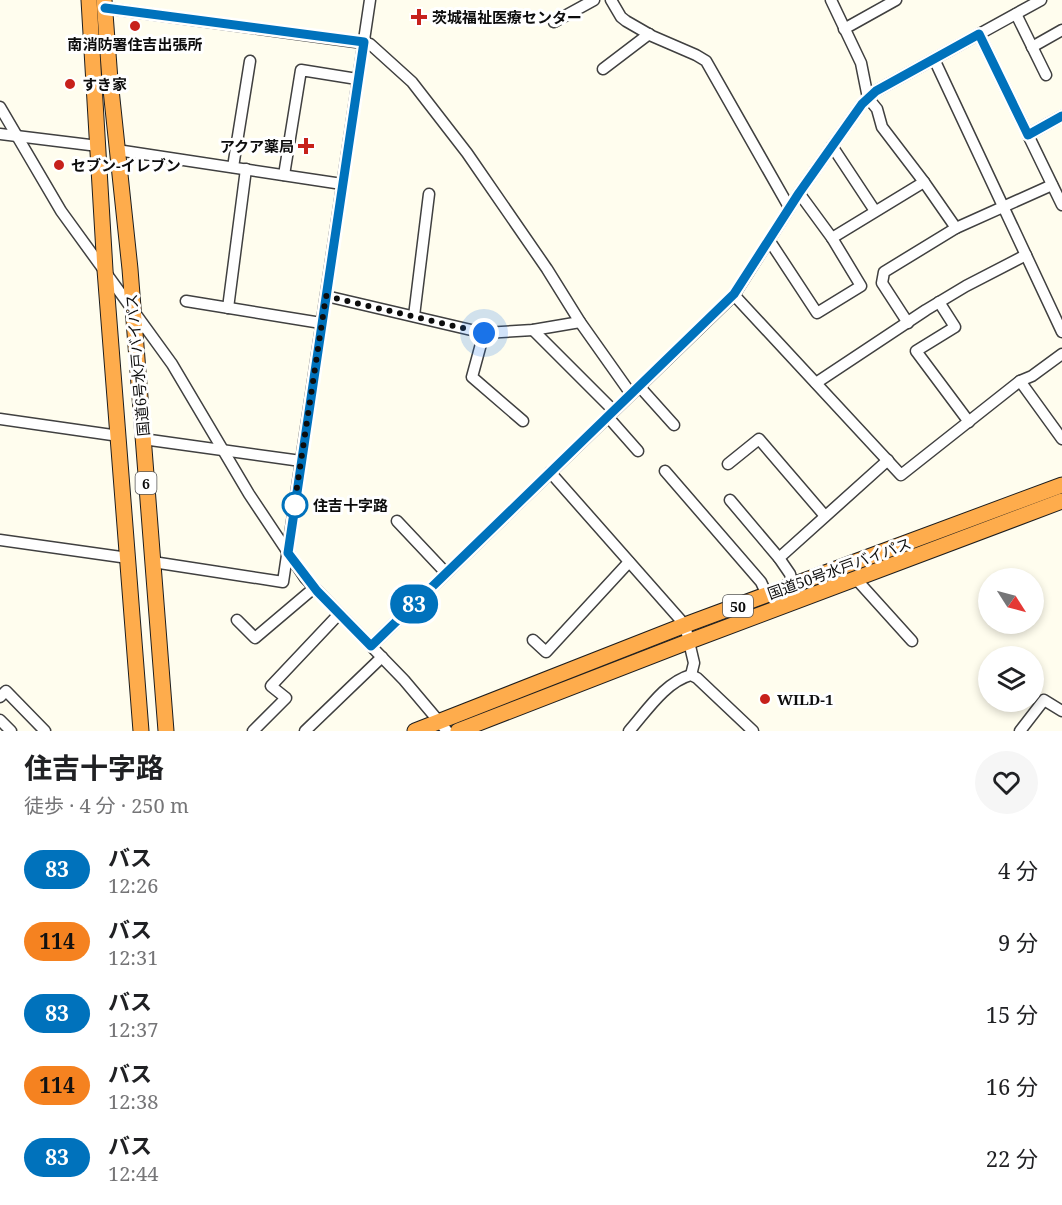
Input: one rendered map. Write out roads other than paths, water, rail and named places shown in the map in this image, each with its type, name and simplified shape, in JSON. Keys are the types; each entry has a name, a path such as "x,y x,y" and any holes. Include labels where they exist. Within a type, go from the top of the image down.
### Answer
{"highway":[{"name":"国道6号水戸バイパス","path":"88,0 105,270 141,731"},
{"name":"国道6号水戸バイパス","path":"105,4 166,731"},
{"name":"国道50号水戸バイパス","path":"415,731 443,726 685,625 1062,485"},
{"name":"国道50号水戸バイパス","path":"458,731 1062,501"}],"street":[{"path":"153,562 283,582 370,0"},
{"path":"554,22 594,0"},
{"path":"611,0 621,17 706,61 789,207"},
{"path":"831,0 861,63 868,98 877,109 882,127 956,228"},
{"path":"844,29 896,0"},
{"path":"371,646 734,294 789,207 868,98 1041,0"},
{"path":"105,4 370,44 397,68 428,102 474,163 631,394"},
{"path":"1016,14 1046,75"},
{"path":"1032,47 1062,30"},
{"path":"603,69 650,34"},
{"path":"979,34 1062,205"},
{"path":"934,59 1062,332"},
{"path":"233,167 250,61"},
{"path":"284,175 302,70 357,79"},
{"path":"0,107 50,194 172,364 288,553 314,588 404,680 443,726"},
{"path":"1028,135 1062,116"},
{"path":"0,134 98,146"},
{"path":"832,146 875,211"},
{"path":"117,150 342,184"},
{"path":"228,308 246,169"},
{"path":"832,238 924,182"},
{"path":"908,323 882,283 884,272 956,228 1052,185"},
{"path":"769,240 817,313 861,286 832,238 799,193"},
{"path":"414,316 429,194"},
{"path":"816,383 939,302 1026,255"},
{"path":"734,294 902,475 1020,381 1032,376 1062,354"},
{"path":"326,296 484,333 533,330 580,322"},
{"path":"186,301 321,323"},
{"path":"939,302 955,327 916,351 969,422"},
{"path":"533,330 611,414 638,450"},
{"path":"484,333 472,377 523,421"},
{"path":"1020,381 1062,439"},
{"path":"639,386 674,425"},
{"path":"0,419 119,436"},
{"path":"143,439 301,461"},
{"path":"728,464 759,439 825,516"},
{"path":"779,558 888,460"},
{"path":"665,471 761,582 767,595"},
{"path":"550,472 685,625 694,663 691,675"},
{"path":"730,500 779,558 790,574 793,586"},
{"path":"397,521 446,573"},
{"path":"0,540 128,558"},
{"path":"533,640 546,652 629,562"},
{"path":"855,579 912,641"},
{"path":"237,620 255,638 314,588"},
{"path":"253,731 286,698 271,686 339,614"},
{"path":"305,731 382,657"},
{"path":"629,731 668,688 683,677 691,675 753,731"},
{"path":"0,697 6,691 45,731"},
{"path":"1020,731 1044,700 1062,711"},
{"path":"0,720 11,731"}],"place":[{"name":"茨城福祉医療センター","path":"419,17"},
{"name":"南消防署住吉出張所","path":"135,26"},
{"name":"すき家","path":"70,84"},
{"name":"アクア薬局","path":"306,146"},
{"name":"セブン-イレブン","path":"59,165"},
{"name":"住吉十字路","path":"295,505"},
{"name":"WILD-1","path":"765,699"}]}
